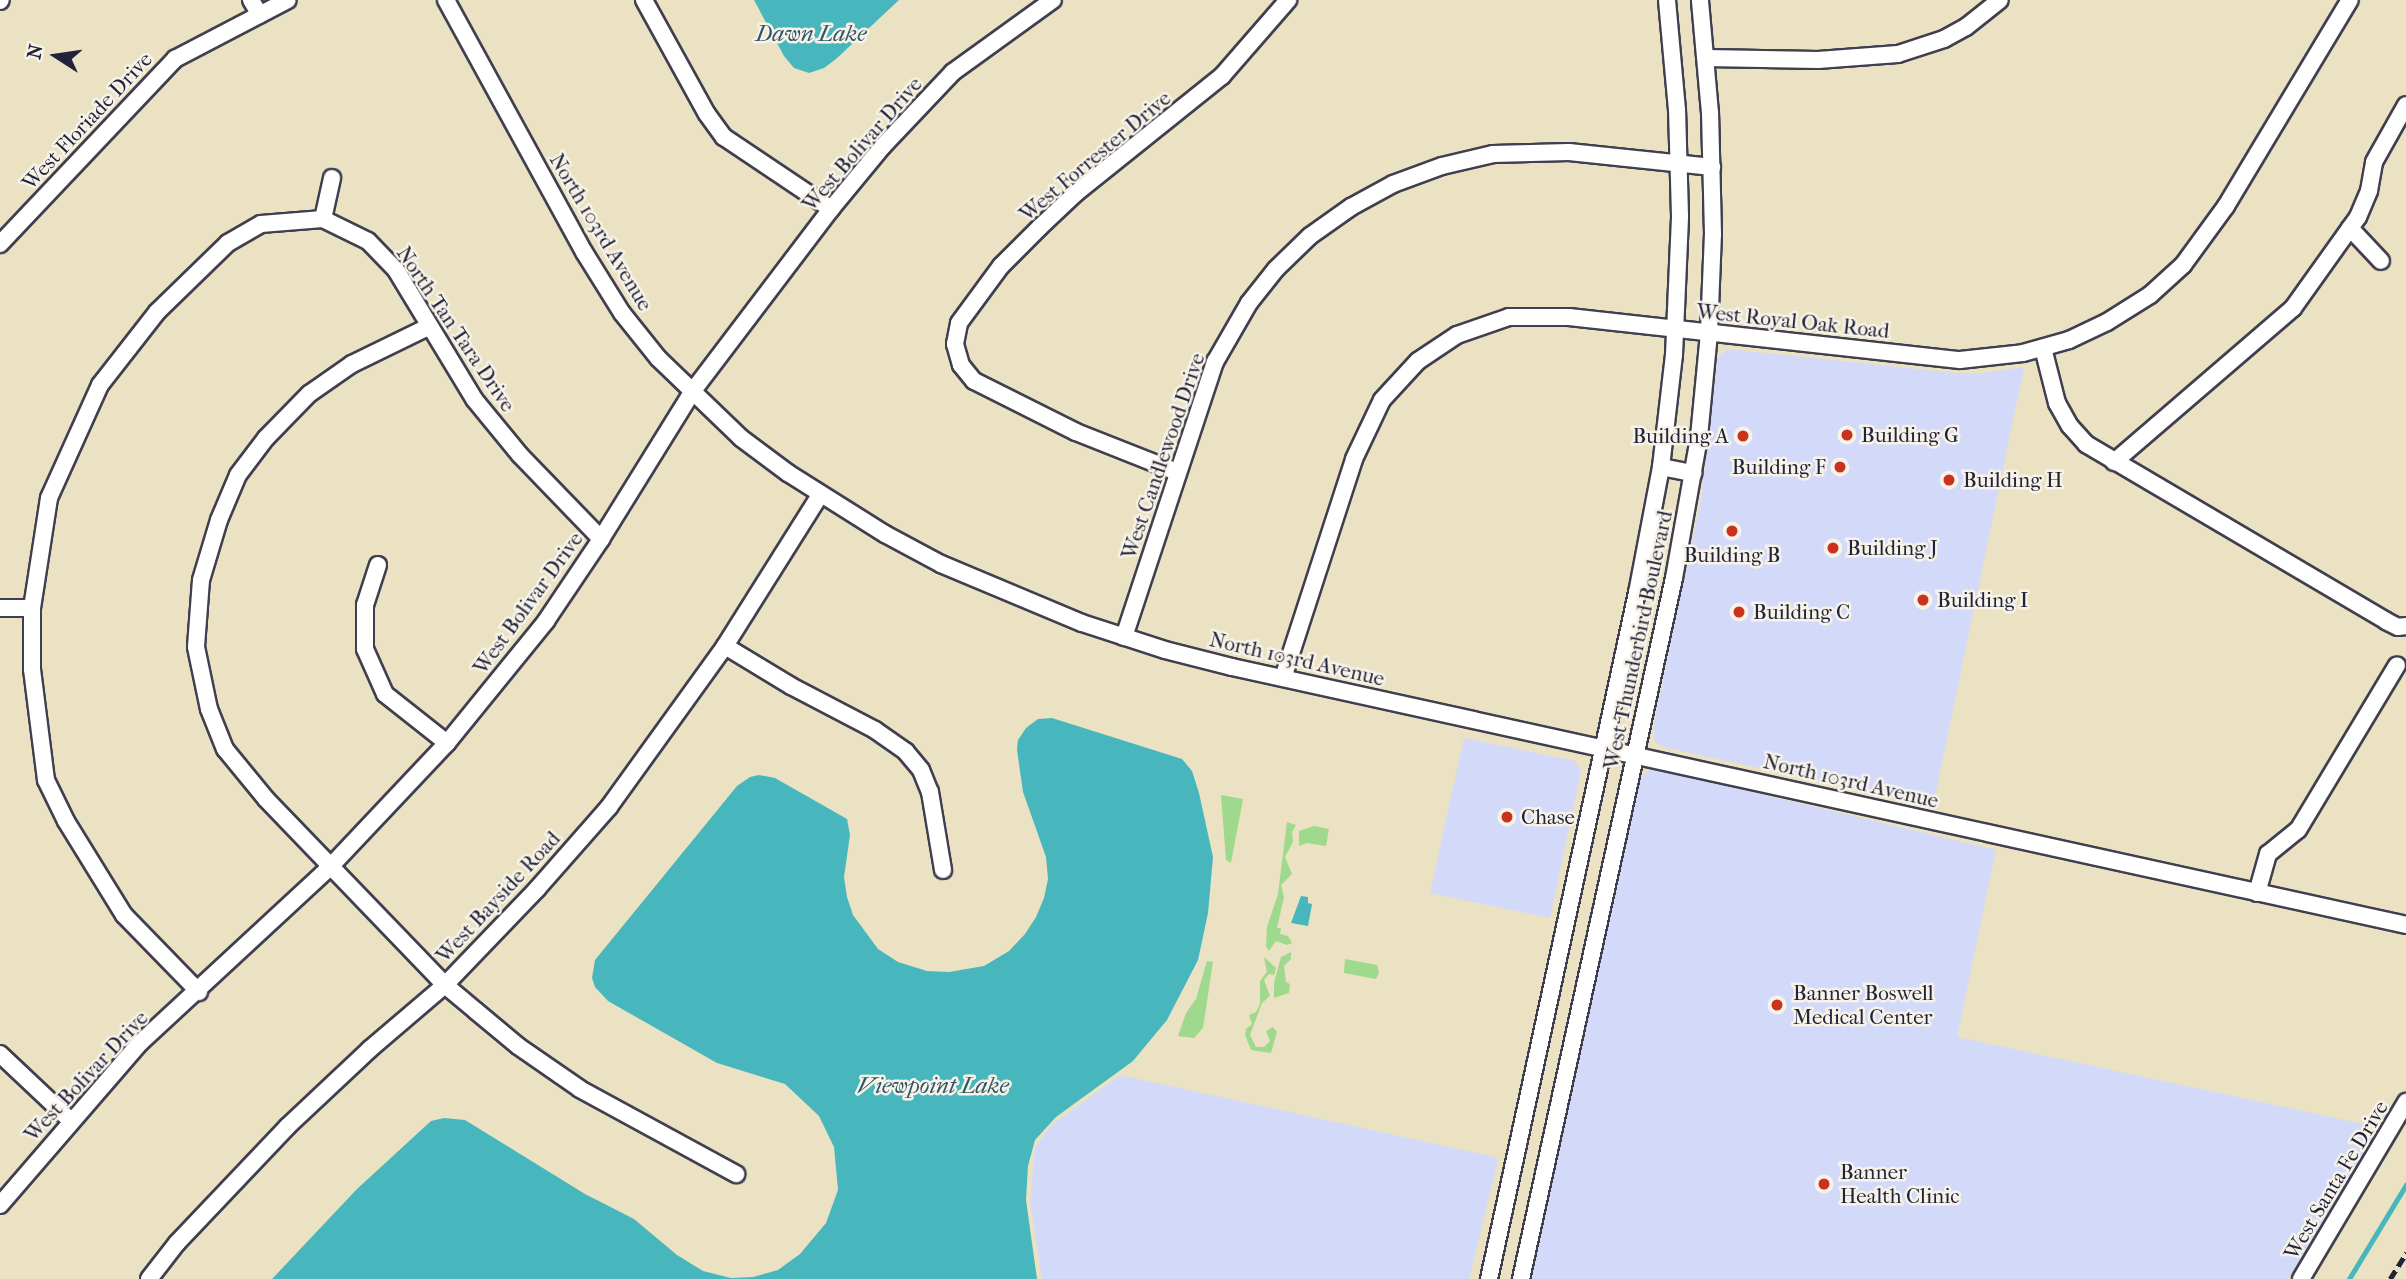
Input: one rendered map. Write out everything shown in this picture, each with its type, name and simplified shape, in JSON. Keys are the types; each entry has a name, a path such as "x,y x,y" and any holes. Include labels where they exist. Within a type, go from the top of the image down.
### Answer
{"street":[{"path":"251,0 260,16"},
{"name":"West Floriade Drive","path":"0,244 175,59 288,0"},
{"name":"North 103rd Avenue","path":"446,0 584,252 622,313 658,358 741,438 820,495 885,534 975,580 1165,650 2406,925"},
{"path":"644,0 707,114 724,137 831,209"},
{"name":"West Bolivar Drive","path":"0,1205 140,1043 199,992 331,866 447,743 545,621 601,539 692,391 831,209 883,146 954,72 1053,0"},
{"name":"West Forrester Drive","path":"1177,472 1044,418 974,381 961,365 955,344 958,323 1001,266 1076,193 1222,76 1288,0"},
{"name":"West Thunderbird Boulevard","path":"1489,1279 1604,747 1661,467 1676,329 1679,163 1667,0"},
{"name":"West Thunderbird Boulevard","path":"1521,1279 1636,754 1693,473 1709,333 1712,167 1700,0"},
{"path":"1706,58 1818,60 1898,54 1944,39 1966,27 2000,0"},
{"name":"West Royal Oak Road","path":"1283,678 1354,459 1382,400 1418,361 1457,335 1509,317 1569,317 1946,359 1992,358 2043,348 2082,334 2119,316 2150,295 2183,265 2226,206 2350,0"},
{"path":"2114,462 2274,327 2292,308 2350,228 2369,191 2374,162 2406,105"},
{"name":"West Candlewood Drive","path":"1124,637 1207,382 1248,303 1292,252 1351,207 1417,174 1493,155 1569,152 1712,167"},
{"path":"199,992 124,915 66,821 46,780 32,669 32,608 49,498 100,385 158,312 228,243 261,224 323,219 332,178"},
{"name":"North Tan Tara Drive","path":"323,219 368,241 396,270 428,327 474,399 520,455 601,539"},
{"path":"2350,228 2381,261"},
{"path":"428,327 341,372 309,394 267,439 239,475 219,520 201,580 196,647 209,709 225,749 266,799 445,985 518,1046 560,1076 616,1110 736,1174"},
{"path":"2043,348 2057,403 2070,426 2086,444 2386,621 2398,627 2406,626"},
{"path":"1661,467 1693,473"},
{"name":"West Bayside Road","path":"149,1279 177,1243 288,1126 370,1048 445,985 537,890 609,807 725,646 820,495"},
{"path":"379,565 365,605 365,649 385,694 447,743"},
{"path":"0,608 32,608"},
{"path":"725,646 791,686 875,730 906,752 921,770 930,792 943,870"},
{"path":"2257,893 2268,854 2298,831 2398,665"},
{"path":"1563,938 1595,945"},
{"path":"0,1054 71,1121"},
{"name":"West Santa Fe Drive","path":"2301,1279 2406,1102"}],"shaded area":[{"path":"1727,349 1955,373 1983,373 2024,367 1933,806 1672,749 1661,746 1654,740 1654,723 1701,500 1718,357"},
{"path":"1464,738 1575,761 1581,771 1550,918 1430,893"},
{"name":"Banner Boswell Medical Center","path":"1655,769 1996,850 1957,1037 2368,1125 2372,1139 2288,1279 1530,1279 1639,781 1648,771"},
{"path":"1120,1075 1495,1157 1498,1160 1469,1279 1042,1279 1030,1202 1035,1147 1052,1125"}],"green space":[{"path":"1221,795 1243,799 1231,863 1226,860"},
{"path":"1287,822 1296,825 1292,832 1293,842 1285,857 1292,874 1281,885 1284,897 1277,928 1281,928 1280,934 1288,936 1292,943 1287,945 1276,941 1269,951 1266,946 1267,927 1278,894"},
{"path":"1314,826 1329,829 1326,846 1307,843 1299,846 1299,831"},
{"path":"1291,952 1291,959 1284,966 1286,982 1290,984 1289,993 1274,998 1274,983 1281,957"},
{"path":"1264,957 1276,968 1274,975 1269,974 1264,980 1270,996 1262,1003 1250,1035 1256,1047 1264,1047 1270,1041 1266,1031 1273,1027 1277,1032 1271,1053 1251,1050 1245,1035 1246,1029 1252,1024 1249,1015 1256,1012 1260,1004 1260,981 1267,972"},
{"path":"1345,959 1377,965 1379,973 1376,979 1344,973"},
{"path":"1207,961 1213,962 1203,1028 1194,1038 1178,1036 1186,1013 1196,999"}],"water":[{"name":"Dawn Lake","path":"754,0 899,0 836,59 824,68 809,73 794,68 784,56"},
{"name":"Viewpoint Lake","path":"1052,718 1182,759 1192,771 1199,793 1213,857 1208,913 1198,960 1167,1020 1133,1061 1056,1117 1035,1140 1028,1166 1026,1200 1037,1279 272,1279 357,1189 431,1121 444,1118 465,1120 585,1194 634,1219 677,1255 703,1271 731,1278 753,1277 778,1270 800,1254 826,1223 838,1190 834,1147 819,1116 785,1084 717,1063 608,1001 595,987 592,978 595,960 737,786 750,777 759,775 775,778 847,819 850,835 844,877 847,897 853,915 878,949 898,962 927,971 949,972 984,966 1009,951 1025,934 1044,898 1048,879 1046,857 1023,792 1017,750 1018,740 1026,728 1038,719"},
{"path":"1301,896 1308,897 1308,903 1312,904 1308,926 1291,923"}],"waterway":[{"path":"2349,1279 2406,1185"}],"railway":[{"path":"2390,1279 2406,1253"}],"place":[{"name":"Building G","path":"1847,435"},
{"name":"Building A","path":"1743,436"},
{"name":"Building F","path":"1840,467"},
{"name":"Building H","path":"1949,480"},
{"name":"Building B","path":"1732,531"},
{"name":"Building J","path":"1833,548"},
{"name":"Building I","path":"1923,600"},
{"name":"Building C","path":"1739,612"},
{"name":"Chase","path":"1507,817"},
{"name":"Banner Boswell Medical Center","path":"1777,1005"},
{"name":"Banner Health Clinic","path":"1824,1184"}]}
